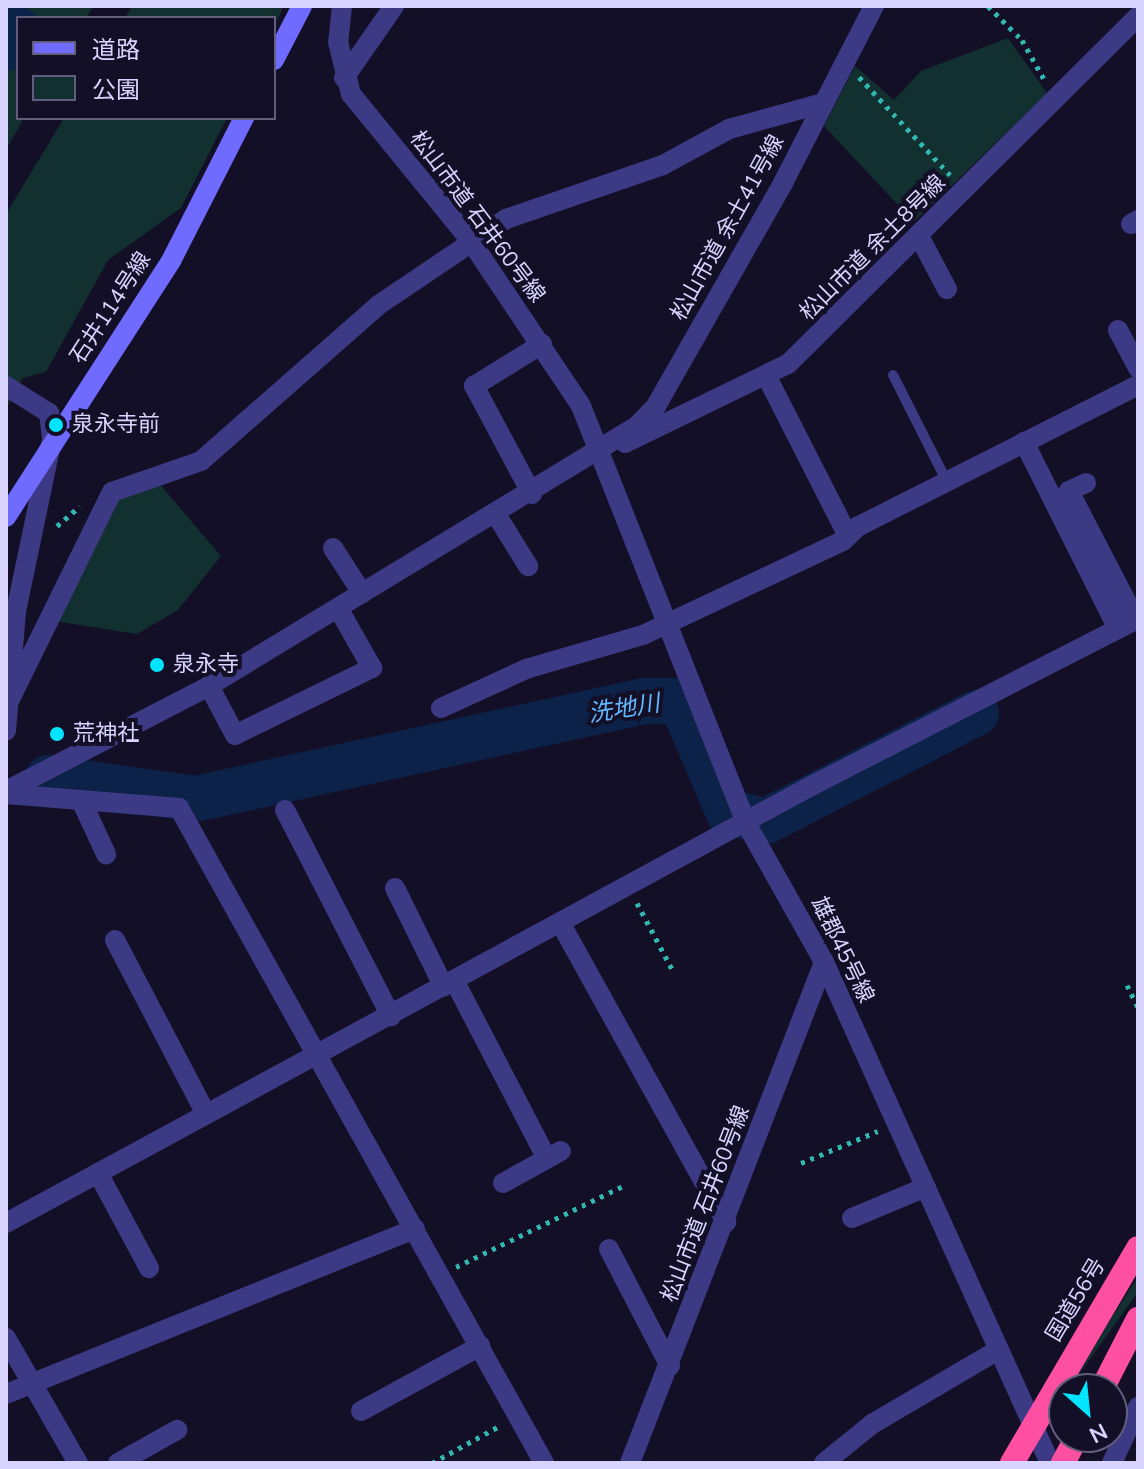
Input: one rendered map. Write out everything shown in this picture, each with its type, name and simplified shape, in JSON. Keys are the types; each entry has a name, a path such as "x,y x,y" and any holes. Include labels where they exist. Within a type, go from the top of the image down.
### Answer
{"highway":[{"name":"国道56号","path":"1012,1463 1138,1248"},
{"path":"1110,1373 1138,1319"}],"street":[{"path":"276,56 302,6"},
{"name":"松山市道 石井60号線","path":"342,6 344,78 362,110 470,240 542,344 599,454"},
{"path":"344,78 394,6"},
{"name":"松山市道 余土41号線","path":"599,454 656,406 874,6"},
{"name":"松山市道 余土8号線","path":"599,454 768,379 919,236 1138,16"},
{"path":"10,699 112,492 201,461 380,304 470,240 525,212 663,165 729,129 823,103"},
{"name":"石井114号線","path":"6,517 52,439 171,261 243,120"},
{"path":"919,236 947,289"},
{"path":"1118,330 1138,368"},
{"path":"532,494 474,386 542,344"},
{"path":"768,379 848,536"},
{"path":"441,708 526,669 552,667 666,625 848,536 1138,385"},
{"path":"6,386 49,413 52,439 16,612 6,731"},
{"path":"1024,442 1130,622"},
{"path":"6,792 209,686 599,454"},
{"name":"雄郡45号線","path":"599,454 746,823 824,962 1050,1463"},
{"path":"1086,483 1069,491 1130,622"},
{"path":"497,516 528,566"},
{"path":"333,548 362,593"},
{"path":"209,686 235,735 372,668 338,608"},
{"path":"6,1223 450,985 628,885 1130,622"},
{"path":"6,792 179,808 544,1463"},
{"path":"81,800 106,854"},
{"path":"285,810 391,1016"},
{"path":"395,888 554,1155 503,1183"},
{"path":"561,924 726,1222"},
{"path":"115,940 206,1114"},
{"name":"松山市道 石井60号線","path":"630,1463 726,1222 824,962"},
{"path":"135,977 154,967"},
{"path":"98,1173 149,1268"},
{"path":"852,1218 926,1187"},
{"path":"6,1394 415,1229"},
{"path":"609,1249 670,1366"},
{"path":"6,1338 78,1463"},
{"path":"361,1411 480,1346"},
{"path":"824,1463 872,1424 998,1350"},
{"path":"1112,1463 1138,1407"},
{"path":"118,1463 177,1430"}],"lane":[{"path":"893,375 947,482"}],"path":[{"path":"988,6 1022,40 1057,100"},
{"path":"845,61 964,190"},
{"path":"32,539 112,492"},
{"path":"628,885 672,969"},
{"path":"1127,985 1138,1008"},
{"path":"801,1163 897,1123"},
{"path":"440,1275 625,1185"},
{"path":"432,1463 519,1415"}],"green space":[{"path":"6,6 94,6 87,16 16,16 16,120 23,120 6,150"},
{"path":"132,6 284,6 276,22 276,16 126,16"},
{"path":"1008,38 1047,93 914,222 824,126 855,66 894,100 921,71"},
{"path":"63,120 226,120 181,208 108,260 46,372 23,378 6,408 6,214"},
{"path":"158,482 221,556 178,610 137,634 54,621 113,499"},
{"path":"1138,1277 1138,1292 1079,1373"}],"waterway":[{"path":"6,48 16,33"},
{"name":"洗地川","path":"48,778 195,799 644,701 681,701 729,813 766,821 976,713"}],"place":[{"name":"泉永寺前","path":"56,425"},
{"name":"泉永寺","path":"157,665"},
{"name":"荒神社","path":"57,734"}]}
